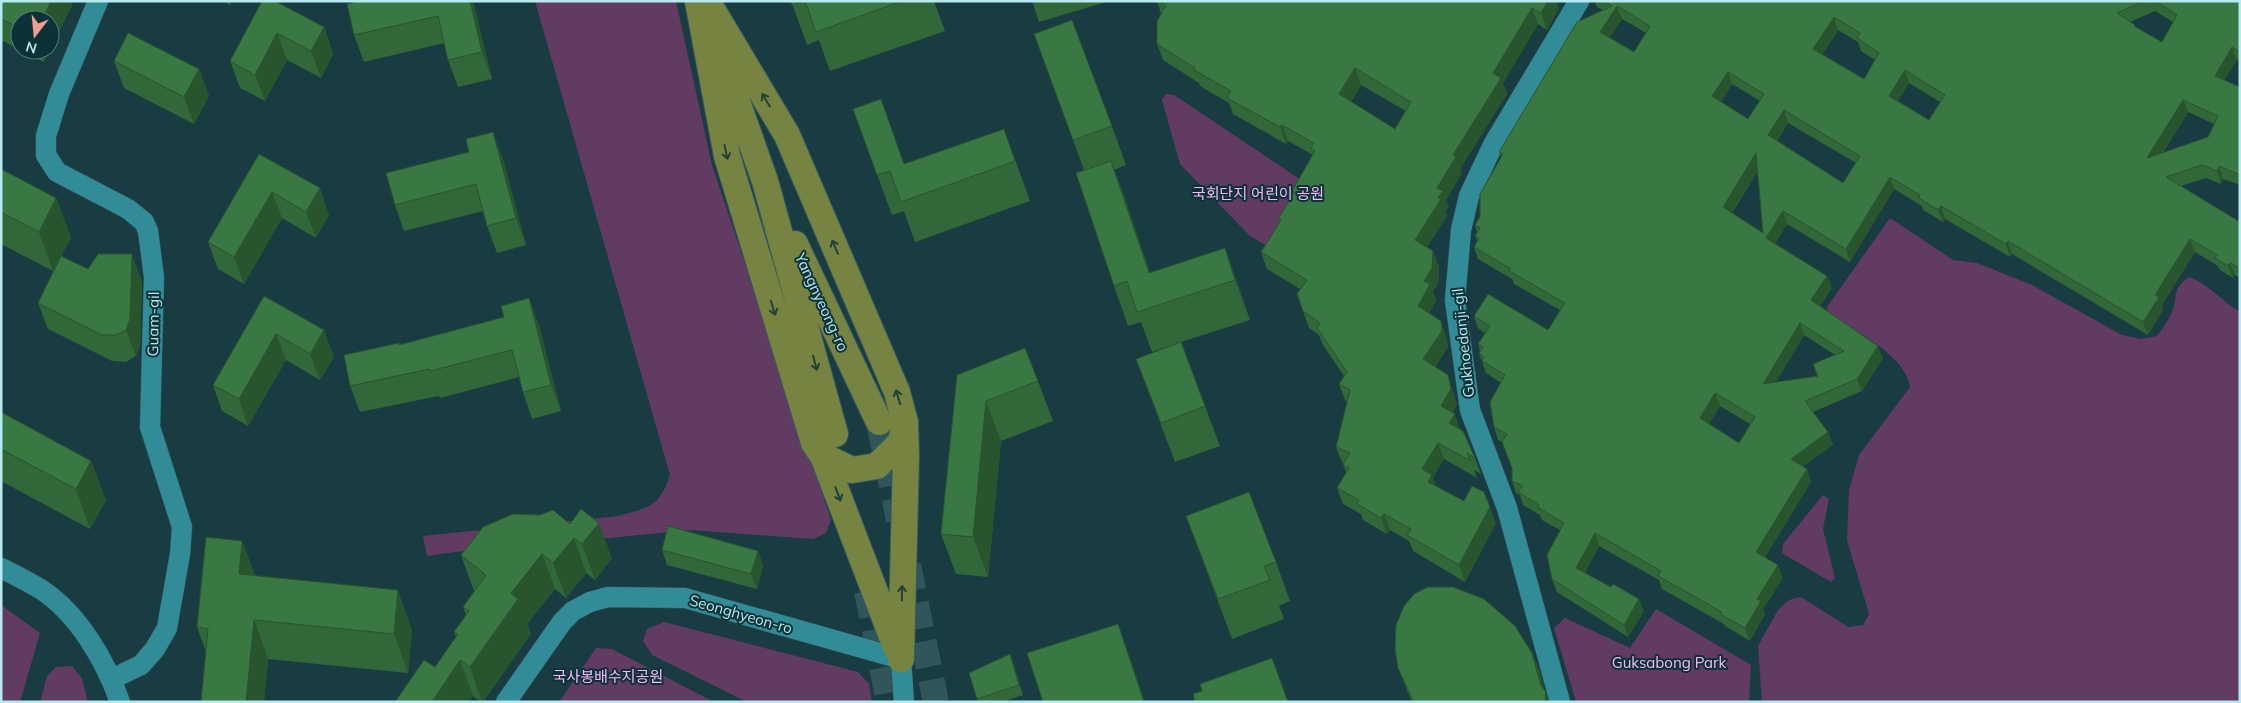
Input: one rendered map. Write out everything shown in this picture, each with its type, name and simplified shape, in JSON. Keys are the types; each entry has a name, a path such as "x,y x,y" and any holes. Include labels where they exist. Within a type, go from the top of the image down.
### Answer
{"main road":[{"name":"Yangnyeong-ro","path":"700,1 765,181 879,422"},
{"path":"700,1 727,156 814,443 829,445 852,470 877,466 901,442 905,422"},
{"path":"707,1 787,135 897,392 905,422 900,659"},
{"name":"Yangnyeong-ro","path":"765,181 829,445"},
{"path":"829,445 900,659"}],"street":[{"name":"Guam-gil","path":"98,1 58,94 46,136 46,155 57,172 128,209 144,222 148,231 154,277 150,428 182,527 180,554 166,628 155,649 141,665 112,679"},
{"name":"Gukhoedanji-gil","path":"1560,702 1507,508 1470,410 1455,300 1461,230 1468,196 1493,145 1579,1"},
{"path":"1,568 43,591 79,624 112,679 120,702"},
{"name":"Seonghyeon-ro","path":"506,702 562,622 573,611 590,602 608,597 685,598 900,659"},
{"path":"900,659 904,702"}],"green space":[{"path":"535,1 676,1 712,165 831,520 826,533 813,539 691,530 609,538 535,541 427,556 423,536 619,516 645,508 662,494 670,475"},
{"name":"국회단지 어린이 공원","path":"1166,94 1174,95 1304,182 1269,247 1250,236 1180,164 1162,100"},
{"path":"1890,218 1953,260 1977,263 2032,285 2122,335 2141,339 2157,336 2172,312 2179,286 2189,277 2202,284 2240,312 2240,702 1762,702 1758,646 1778,610 1789,600 1801,597 1848,627 1863,625 1869,614 1847,540 1849,490 1859,455 1910,387 1906,375 1899,364 1889,354 1877,344 1828,314 1827,307"},
{"path":"1823,495 1829,499 1823,529 1835,578 1831,582 1782,553 1783,544"},
{"path":"1,605 40,633 20,702 1,702"},
{"name":"Guksabong Park","path":"1656,609 1751,665 1749,702 1576,702 1554,628 1565,618 1630,648"},
{"path":"664,622 858,672 869,684 872,702 747,702 652,655 643,641 647,629"},
{"name":"국사봉배수지공원","path":"596,648 612,649 714,702 559,702"},
{"path":"72,666 82,678 88,702 40,702 47,676 56,667"}],"building":[{"path":"1,1 51,1 47,10 10,10 10,23 1,19"},
{"path":"262,1 275,1 324,27 311,51 277,33 255,75 230,61"},
{"path":"359,1 470,1 482,52 448,60 438,16 354,35 347,4"},
{"path":"791,1 803,1 792,5"},
{"path":"805,1 902,1 816,32"},
{"path":"1159,1 1548,1 1541,13 1532,8 1493,73 1501,78 1453,155 1456,157 1437,188 1443,191 1438,198 1441,199 1415,240 1433,251 1432,268 1424,281 1430,284 1418,306 1441,321 1442,331 1423,359 1448,375 1451,389 1441,406 1455,414 1449,423 1463,431 1475,458 1467,453 1471,461 1438,443 1422,469 1432,475 1428,482 1464,501 1472,486 1484,492 1490,507 1459,565 1407,535 1411,529 1384,514 1381,518 1357,504 1359,500 1337,488 1349,468 1343,465 1350,453 1336,447 1350,390 1339,384 1347,372 1317,328 1320,323 1303,311 1297,294 1307,280 1261,252 1281,220 1279,218 1294,192 1292,191 1315,151 1311,148 1314,143 1227,98 1231,91 1194,70 1195,68 1157,44 1157,21 1166,6","holes":["1355,68 1411,102 1395,129 1339,94"]},
{"path":"1604,1 2144,1 2117,13 2134,26 2162,42 2177,15 2156,1 2240,1 2240,52 2232,47 2215,76 2240,87 2240,175 2219,166 2217,171 2202,165 2166,177 2240,222 2240,268 2230,263 2228,266 2215,258 2217,255 2190,239 2155,295 2159,297 2143,322 2008,241 2006,244 1941,206 1938,210 1919,198 1920,195 1890,177 1846,249 1783,211 1766,238 1827,276 1811,300 1878,346 1857,379 1805,401 1828,432 1791,459 1807,469 1756,552 1778,565 1757,599 1761,601 1745,628 1720,614 1722,612 1658,576 1661,571 1595,533 1576,568 1611,587 1613,584 1639,599 1624,625 1552,579 1547,555 1564,523 1537,507 1539,505 1518,492 1522,486 1512,481 1512,468 1502,442 1507,434 1494,427 1490,402 1505,375 1482,361 1484,357 1479,353 1483,347 1478,344 1490,326 1474,316 1488,294 1548,330 1565,303 1509,271 1511,269 1474,247 1479,238 1475,236 1480,228 1475,225 1480,217 1480,194 1503,154 1499,152 1577,22 1612,6","holes":["1617,6 1650,26 1634,52 1600,32","1834,17 1860,33 1857,38 1879,53 1864,79 1813,49","1905,70 1945,95 1929,120 1889,96","1728,72 1764,94 1748,119 1712,96","2183,100 2218,116 2208,137 2147,158","1784,110 1860,156 1843,183 1768,135","1756,153 1763,233 1723,207","1800,323 1844,351 1813,364 1818,376 1763,384","1715,393 1755,417 1739,443 1700,418"]},
{"path":"1072,20 1112,126 1073,140 1034,34"},
{"path":"128,33 199,69 184,97 114,61"},
{"path":"881,99 904,164 1004,129 1015,161 901,202 890,171 877,175 853,109"},
{"path":"493,132 516,218 487,226 476,184 395,205 386,173 469,152 466,139"},
{"path":"259,154 320,188 306,212 272,192 234,257 208,242"},
{"path":"1111,161 1149,273 1225,248 1235,280 1137,312 1127,281 1114,286 1076,173"},
{"path":"1,169 56,198 39,232 1,212"},
{"path":"98,254 132,254 130,319 126,330 116,335 102,335 38,303 61,256 88,269"},
{"path":"264,296 324,330 310,354 276,334 239,399 213,385"},
{"path":"529,298 551,385 523,392 512,350 430,371 429,369 350,386 344,355 399,343 399,345 504,317 501,306"},
{"path":"1181,342 1205,406 1161,423 1136,359"},
{"path":"1025,348 1038,381 986,401 973,537 941,534 957,375"},
{"path":"1,412 91,461 76,489 1,449"},
{"path":"1249,492 1276,562 1264,566 1270,580 1218,599 1186,516"},
{"path":"581,509 599,523 582,544 574,538 553,563 542,554 511,593 518,599 470,667 460,660 432,702 395,702 424,660 435,667 458,634 454,632 469,611 463,607 486,575 461,555 483,527 513,514 540,515 553,510 570,524"},
{"path":"668,526 758,551 751,574 662,550"},
{"path":"206,537 242,541 239,574 398,590 394,634 254,620 246,702 201,702 208,629 197,627"},
{"path":"1428,587 1453,587 1484,599 1515,626 1532,653 1541,686 1546,692 1545,702 1415,702 1398,668 1395,649 1396,625 1404,606 1414,594"},
{"path":"1118,624 1144,702 1043,702 1027,653"},
{"path":"1010,654 1019,685 977,699 969,673"},
{"path":"1272,658 1288,702 1195,702 1193,694 1202,691 1200,684"}],"tunnel":[{"path":"879,422 899,520"},
{"path":"908,565 936,702"},
{"path":"867,591 889,702"}]}
